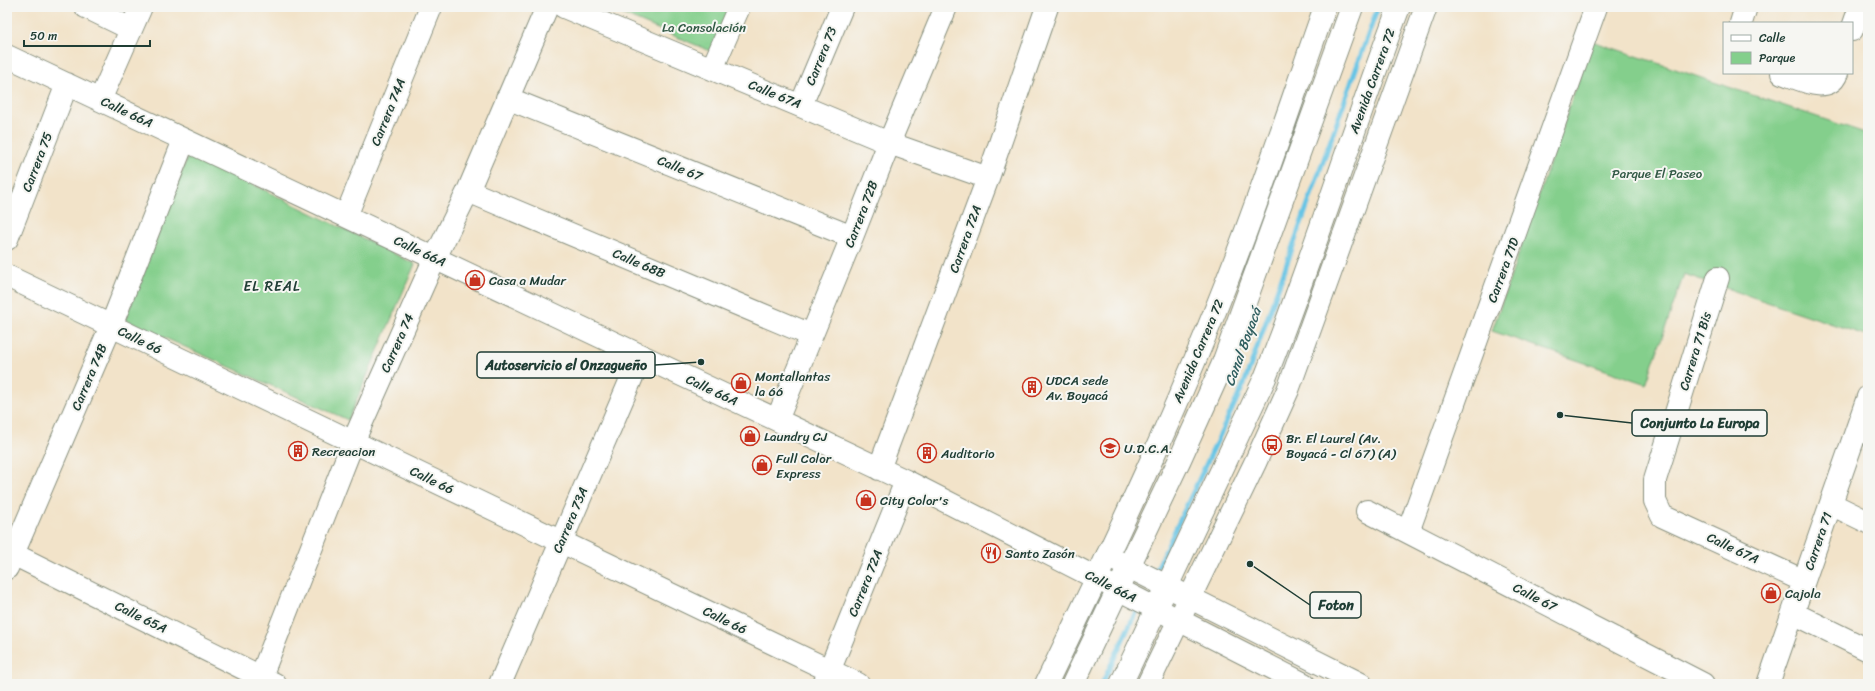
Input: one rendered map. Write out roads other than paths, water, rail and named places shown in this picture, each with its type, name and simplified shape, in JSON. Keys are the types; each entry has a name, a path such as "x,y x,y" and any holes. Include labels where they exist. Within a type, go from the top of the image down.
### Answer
{"main road":[{"path":"86,7 130,29"},
{"path":"100,100 141,7"},
{"name":"Carrera 74A","path":"346,216 431,7"},
{"name":"Carrera 74","path":"265,682 353,442 435,258 468,191 547,7"},
{"name":"Calle 67A","path":"564,7 889,143 988,178"},
{"path":"712,70 739,7"},
{"name":"Carrera 73","path":"801,105 842,7"},
{"name":"Carrera 72B","path":"777,420 889,143 946,7"},
{"name":"Carrera 72A","path":"879,469 988,178 1048,7"},
{"name":"Avenida Carrera 72","path":"1046,684 1107,556 1198,354 1233,265 1325,7"},
{"name":"Avenida Carrera 72","path":"1073,684 1123,592 1222,366 1352,7"},
{"name":"Avenida Carrera 72","path":"1120,684 1162,584 1265,378 1284,329 1366,95 1399,7"},
{"name":"Avenida Carrera 72","path":"1148,684 1255,463 1288,390 1426,7"},
{"name":"Carrera 71D","path":"1408,532 1596,7"},
{"path":"1741,22 1746,7"},
{"path":"1853,27 1860,7"},
{"name":"Calle 66A","path":"7,56 906,482 1304,684"},
{"path":"1366,95 1403,70"},
{"path":"1785,74 1817,85 1832,79"},
{"name":"Carrera 75","path":"7,239 67,84"},
{"name":"Calle 67","path":"507,98 852,237"},
{"name":"Carrera 74B","path":"9,558 111,326 184,140"},
{"name":"Calle 68B","path":"468,191 811,335"},
{"name":"Calle 66","path":"7,276 560,541 827,677 858,684"},
{"name":"Carrera 71 Bis","path":"1662,516 1655,501 1655,480 1718,278"},
{"name":"Carrera 73A","path":"500,684 560,541 641,356"},
{"name":"Carrera 71","path":"1768,684 1868,397"},
{"name":"Carrera 72A","path":"827,677 906,482"},
{"path":"1831,504 1868,522"},
{"name":"Calle 67","path":"1366,511 1703,684"},
{"name":"Calle 67A","path":"1662,516 1804,581"},
{"name":"Calle 66A","path":"1107,556 1361,684"},
{"name":"Calle 65A","path":"9,558 265,682"},
{"path":"1793,613 1868,650"}],"waterway":[{"name":"Canal Boyacá","path":"1154,575 1244,384 1378,7"},
{"name":"Canal Boyacá","path":"1102,684 1139,605"}],"place":[{"name":"Casa a Mudar","path":"475,280"},
{"name":"Autoservicio el Onzagueño","path":"701,362"},
{"name":"Montallantas la 66","path":"741,383"},
{"name":"UDCA sede Av. Boyacá","path":"1032,387"},
{"name":"Conjunto La Europa","path":"1560,415"},
{"name":"Laundry CJ","path":"750,436"},
{"name":"Br. El Laurel (Av. Boyacá - Cl 67) (A)","path":"1272,445"},
{"name":"U.D.C.A.","path":"1110,448"},
{"name":"Recreacion","path":"298,451"},
{"name":"Auditorio","path":"927,453"},
{"name":"Full Color Express","path":"762,465"},
{"name":"City Color's","path":"866,500"},
{"name":"Santo Zasón","path":"991,553"},
{"name":"Foton","path":"1250,564"},
{"name":"Cajola","path":"1771,593"}],"district":[{"name":"EL REAL","path":"272,286"}],"park label":[{"name":"La Consolación","path":"704,27"},
{"name":"Parque El Paseo","path":"1657,173"}]}
